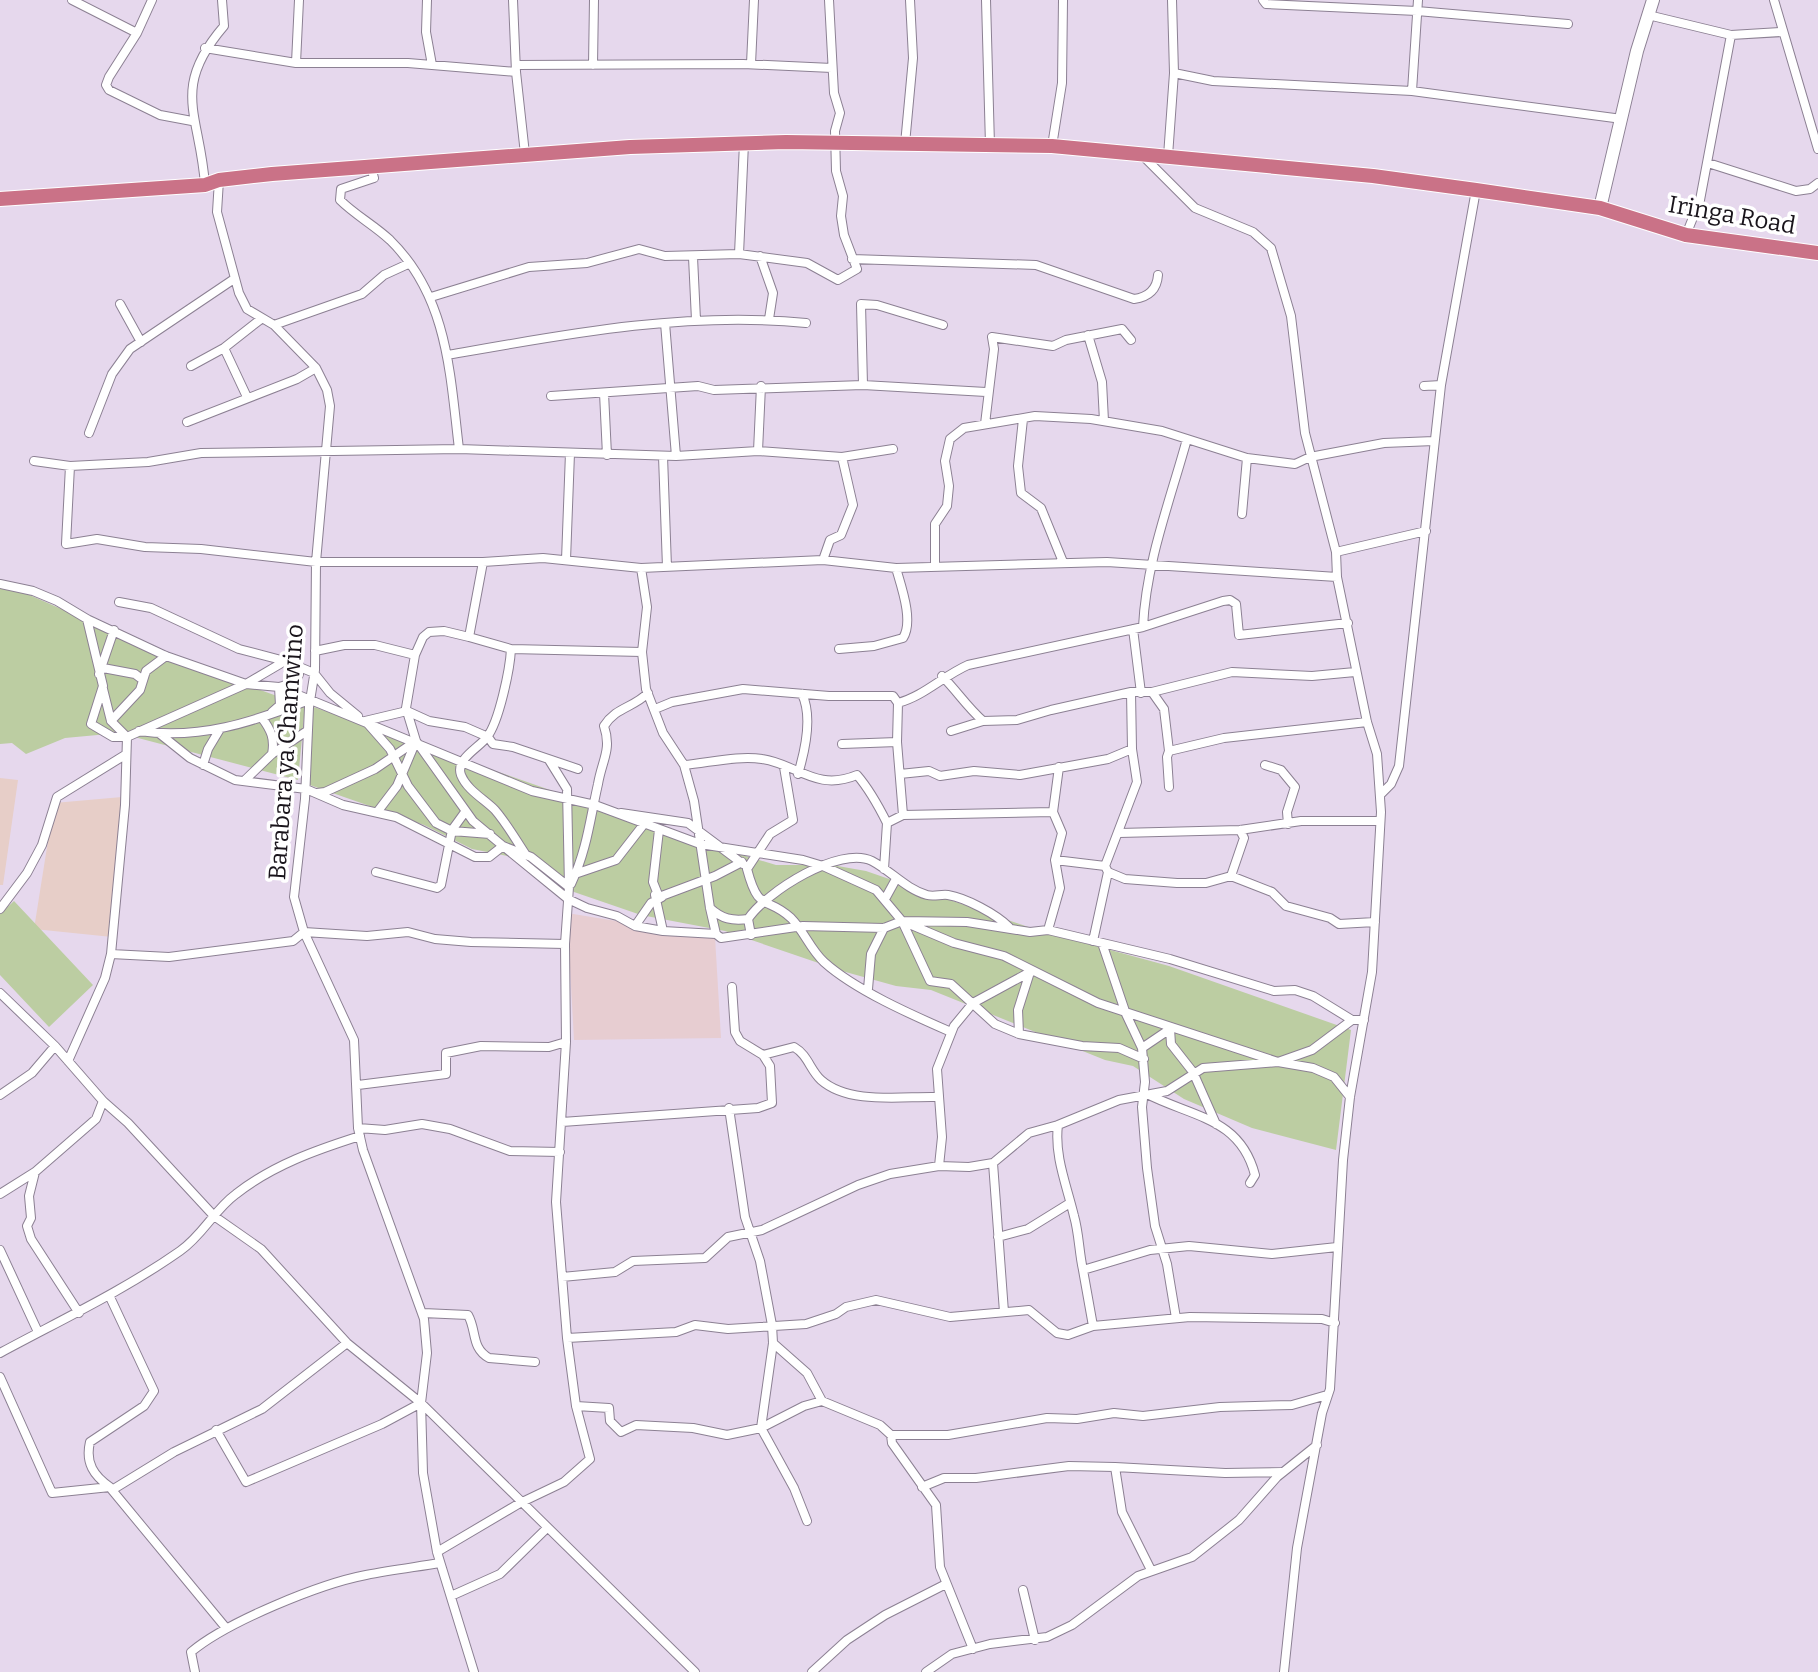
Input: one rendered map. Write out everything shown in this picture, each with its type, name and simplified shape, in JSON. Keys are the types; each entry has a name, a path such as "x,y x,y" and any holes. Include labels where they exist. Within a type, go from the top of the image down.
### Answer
{"highway":[{"name":"Iringa Road","path":"0,199 524,154 744,143 1052,146 1476,190 1600,208 1686,235 1818,253"}],"street":[{"path":"72,0 137,33"},
{"path":"152,0 137,33 108,77 106,85 109,90 160,115 192,121"},
{"name":"Barabara ya Chamwino","path":"222,0 224,26 205,48 191,86 192,121 212,182 234,279 247,309 274,325 316,368 327,390 330,406 316,562 314,673 309,700 306,789 294,897 304,932 354,1040 359,1132 423,1313 427,1353 421,1403 423,1474 437,1552 474,1672"},
{"path":"296,63 299,0"},
{"path":"427,0 426,32 432,65"},
{"path":"513,0 524,154"},
{"path":"593,65 594,0"},
{"path":"751,64 754,0"},
{"path":"432,297 529,267 587,262 639,249 665,256 739,254 807,263 838,280 857,269 841,216 843,196 836,171 840,113 832,68 829,0"},
{"path":"905,144 912,58 910,0"},
{"path":"986,0 990,145"},
{"path":"1052,146 1062,83 1063,0"},
{"path":"1168,156 1174,73 1172,0"},
{"path":"1263,0 1266,4 1417,11 1568,24"},
{"path":"1336,0 1343,9"},
{"path":"1412,91 1418,0"},
{"path":"1600,208 1653,0"},
{"path":"1774,0 1818,149"},
{"path":"1648,15 1731,35 1782,32"},
{"path":"1686,235 1700,200 1731,35"},
{"path":"205,48 296,63 516,69 593,65 751,64 832,68"},
{"path":"1174,73 1213,81 1412,91 1622,119"},
{"path":"739,254 744,143"},
{"path":"1141,154 1195,208 1253,232 1271,248 1291,316 1310,457 1336,552 1337,577 1367,722 1377,754 1381,794 1372,972 1350,1097 1337,1247 1335,1323 1327,1395 1294,1570 1284,1672"},
{"path":"1708,163 1796,191 1810,189 1818,183"},
{"path":"371,167 374,178 341,189 340,200 391,242 432,297 448,355 459,449"},
{"path":"1381,794 1391,784 1399,766 1441,386 1476,190"},
{"path":"760,256 773,293 769,319"},
{"path":"693,257 696,320"},
{"path":"852,259 1036,265 1134,299 1148,295 1156,288 1158,275"},
{"path":"274,325 362,293 384,275 408,264"},
{"path":"89,433 112,374 130,349 234,279"},
{"path":"120,304 141,342"},
{"path":"863,385 861,304 877,305 943,325"},
{"path":"191,366 223,348 261,319"},
{"path":"448,355 696,320 769,319 806,323"},
{"path":"665,323 676,456"},
{"path":"985,424 986,392 995,349 992,337 1053,346 1088,335 1122,329 1131,340"},
{"path":"1088,335 1102,382 1104,421"},
{"path":"223,348 247,397"},
{"path":"187,422 297,379 316,368"},
{"path":"551,396 698,386 714,390 761,386 863,385 986,392"},
{"path":"758,451 761,386"},
{"path":"1424,386 1441,386"},
{"path":"604,393 607,455"},
{"path":"935,565 935,524 947,506 949,486 945,461 950,439 964,428 1056,417 1104,421 1187,439 1247,458 1295,464 1310,457 1384,443 1434,441"},
{"path":"1023,419 1018,466 1021,493 1041,508 1063,562"},
{"path":"1143,627 1151,566 1187,439"},
{"path":"34,461 70,466 148,462 201,453 327,454 459,449 663,456 758,451 842,457 893,449"},
{"path":"565,560 570,453"},
{"path":"663,456 667,567"},
{"path":"823,560 830,540 841,535 851,514 851,491 842,457"},
{"path":"1242,514 1247,458"},
{"path":"70,466 66,544 97,539 145,547 201,549 316,562 483,562 543,558 641,568 823,560 896,568 1063,562 1337,577"},
{"path":"1336,552 1426,531"},
{"path":"469,637 483,562"},
{"path":"641,568 647,607 642,652 648,694 663,733 684,765 716,934"},
{"path":"839,649 903,638 906,633 904,600 896,568"},
{"path":"0,584 33,591 166,656 246,684 279,687 399,734 532,791 595,805 700,844 803,860 822,866 876,890 902,921 930,981 951,984 995,1024 1019,1034 1082,1046 1119,1048 1144,1059"},
{"path":"898,703 913,699 937,684 943,676 968,665 1143,627 1230,600 1236,604 1239,635 1348,623"},
{"path":"119,602 151,608 239,649 285,661 314,673 330,693 365,721 394,757 402,776 436,823 452,831 490,834"},
{"path":"87,619 111,721 127,737"},
{"path":"1133,629 1141,693"},
{"path":"101,671 114,631"},
{"path":"642,652 511,649 444,631 429,632 423,637 415,655 407,711 415,741 465,812 568,899 635,926 663,931 716,934 726,939 797,927 857,925 884,928 902,921 1009,927 1030,932 1048,930 1170,959 1274,991 1295,990 1313,996 1352,1020 1364,1020"},
{"path":"315,650 344,645 375,645 415,655"},
{"path":"511,649 510,667 488,737 462,761 459,769 462,778 496,812 526,855"},
{"path":"111,721 140,690 146,671 166,656"},
{"path":"103,686 91,724 113,737 127,737 246,684 285,661"},
{"path":"279,687 296,682 299,674 296,665"},
{"path":"101,671 135,674 143,680"},
{"path":"951,731 983,721 1017,720 1131,692 1152,692 1233,672 1312,676 1356,672"},
{"path":"943,676 965,705 983,721"},
{"path":"266,717 280,705 279,687"},
{"path":"654,709 672,702 743,689 802,694 893,696 898,703 897,743 903,815"},
{"path":"1131,692 1132,749 1137,782 1106,869 1097,942 1142,1048 1145,1093 1142,1107 1147,1168 1176,1318"},
{"path":"1152,692 1164,709 1169,751 1169,787"},
{"path":"569,887 584,853 609,741 604,726 624,706 637,704 648,694"},
{"path":"798,774 806,749 806,702 802,694"},
{"path":"138,731 175,734 220,729 266,717 309,700"},
{"path":"365,721 407,711 429,721 465,727 488,737 492,744 513,747 578,769"},
{"path":"172,716 170,729 175,734"},
{"path":"266,717 274,743 272,754"},
{"path":"399,734 429,721"},
{"path":"1169,751 1224,738 1367,722"},
{"path":"203,765 208,749 220,729"},
{"path":"245,780 272,754 307,731"},
{"path":"160,734 203,765 234,780 306,789 343,804 378,811 426,831 475,857 489,857 503,846"},
{"path":"68,1061 105,978 111,954 125,805 127,737"},
{"path":"316,793 325,792 394,757 415,741"},
{"path":"378,811 402,776 415,741"},
{"path":"842,744 897,743"},
{"path":"900,774 929,771 940,776 974,771 1020,775 1108,759 1132,749"},
{"path":"0,909 27,873 42,845 57,797 125,755"},
{"path":"684,765 762,758 814,780 857,775 864,787 871,790 887,823 884,869"},
{"path":"437,1552 520,1503 564,1482 588,1463 590,1454 576,1406 567,1338 556,1202 566,1042 565,944 569,887 567,799 564,782 549,760"},
{"path":"1265,765 1281,770 1295,787 1287,812 1288,824"},
{"path":"635,926 656,900 704,878 744,866 757,854 770,834 793,820 784,767"},
{"path":"1048,930 1060,888 1055,860 1062,833 1053,813 1059,767"},
{"path":"376,872 437,888 441,885 452,831 465,812"},
{"path":"616,813 688,823 698,829 744,866 751,886 762,902 791,918 821,959 838,973 910,1014 951,1032"},
{"path":"887,823 903,815 1053,813"},
{"path":"1119,833 1240,830 1301,821 1380,821"},
{"path":"575,874 616,860 644,824"},
{"path":"659,830 654,889 663,931"},
{"path":"1231,876 1244,838 1240,830"},
{"path":"503,846 526,855 569,887"},
{"path":"710,908 724,918 735,921 748,919 773,893 822,866 836,860 860,858 927,895 947,895 995,914 1009,927"},
{"path":"1055,860 1106,869 1125,879 1206,883 1231,876 1272,892 1286,906 1330,918 1339,924 1375,922"},
{"path":"885,899 896,879"},
{"path":"654,889 657,895 665,896"},
{"path":"748,919 751,935"},
{"path":"902,921 1004,956 1030,972 1126,1014 1278,1062 1323,1071 1334,1077 1350,1097"},
{"path":"937,922 933,927 937,935"},
{"path":"869,989 871,954 884,928"},
{"path":"111,954 169,957 293,941 304,932 367,936 408,932 435,939 471,942 565,944"},
{"path":"939,1166 942,1136 937,1069 951,1032 973,1003 1030,972"},
{"path":"1019,1034 1018,1010 1030,972"},
{"path":"562,1122 758,1108 772,1103 770,1066 763,1055 740,1041 735,1032 732,987"},
{"path":"0,993 55,1046 103,1101 128,1123 214,1216 261,1249 347,1343 421,1403 546,1529 695,1672"},
{"path":"562,1277 614,1272 633,1261 705,1258 728,1237 749,1233 858,1185 890,1174 939,1166 970,1167 993,1163 1029,1133 1058,1125 1119,1100 1175,1087 1193,1072 1214,1066 1278,1062 1312,1049 1352,1020"},
{"path":"1142,1048 1170,1029"},
{"path":"1170,1029 1171,1044 1177,1056 1193,1072 1216,1124"},
{"path":"358,1085 446,1074 446,1053 481,1046 549,1047 566,1042"},
{"path":"0,1095 32,1073 55,1046"},
{"path":"763,1055 794,1047 806,1057 822,1081 848,1094 937,1097"},
{"path":"1145,1093 1216,1124 1241,1140 1255,1175 1250,1182"},
{"path":"0,1194 35,1172 96,1119 103,1101"},
{"path":"729,1108 749,1233 760,1261 772,1325 773,1343 761,1427 794,1488 807,1521"},
{"path":"0,1353 79,1313 182,1250 204,1231 236,1193 301,1155 359,1132 422,1124 450,1129 510,1151 561,1152"},
{"path":"1058,1125 1057,1138 1093,1326"},
{"path":"993,1163 1004,1312"},
{"path":"35,1172 29,1196 31,1219 27,1226 31,1239 79,1313"},
{"path":"15,1185 29,1196"},
{"path":"998,1237 1028,1229 1070,1203"},
{"path":"1083,1270 1117,1262 1131,1254 1189,1246 1272,1254 1337,1247"},
{"path":"0,1250 24,1296 38,1332"},
{"path":"109,1295 154,1391 152,1399 145,1406 90,1442 90,1464 96,1478 111,1488 226,1628"},
{"path":"567,1338 676,1332 695,1325 728,1329 806,1324 836,1314 846,1307 876,1300 950,1317 1029,1310 1057,1333 1068,1335 1093,1326 1153,1323 1176,1318 1267,1317 1322,1319 1335,1323"},
{"path":"423,1313 468,1315 476,1348 482,1354 489,1358 536,1362"},
{"path":"0,1377 52,1493 111,1488 216,1430 262,1409 347,1343"},
{"path":"773,1343 807,1373 822,1401 880,1425 891,1435 892,1443 920,1479 922,1487 936,1505 940,1567 973,1649"},
{"path":"891,1435 948,1435 1047,1418 1077,1419 1114,1413 1143,1416 1220,1407 1292,1405 1327,1395"},
{"path":"576,1406 609,1408 610,1422 621,1432 636,1425 693,1428 727,1435 761,1427 796,1409 822,1401"},
{"path":"216,1430 246,1482 382,1424 421,1403"},
{"path":"926,1672 951,1654 990,1644 1035,1640 1072,1625 1118,1588 1151,1570 1192,1557 1239,1520 1283,1472 1317,1445"},
{"path":"922,1487 944,1478 976,1478 1069,1466 1225,1473 1283,1472"},
{"path":"1115,1467 1122,1511 1151,1570"},
{"path":"451,1597 500,1574 546,1529"},
{"path":"195,1672 191,1652 226,1628 364,1575 440,1563"},
{"path":"812,1672 848,1640 885,1615 946,1584"},
{"path":"1023,1590 1035,1640"}],"shaded area":[{"path":"0,778 18,780 3,885 0,885"},
{"path":"122,797 112,937 34,929 54,803"},
{"path":"567,913 715,937 721,1038 574,1040"}],"green space":[{"path":"0,582 182,662 305,706 298,780 119,733 65,738 26,754 12,743 0,744"},
{"path":"311,706 692,840 776,865 832,865 866,871 1037,930 1169,966 1351,1030 1336,1150 1252,1128 1184,1099 1133,1066 1105,1060 931,990 896,986 842,971 725,931 641,915 574,892 528,860 472,849 424,825 304,783"},
{"path":"14,901 93,985 49,1027 0,975 0,914"}]}
